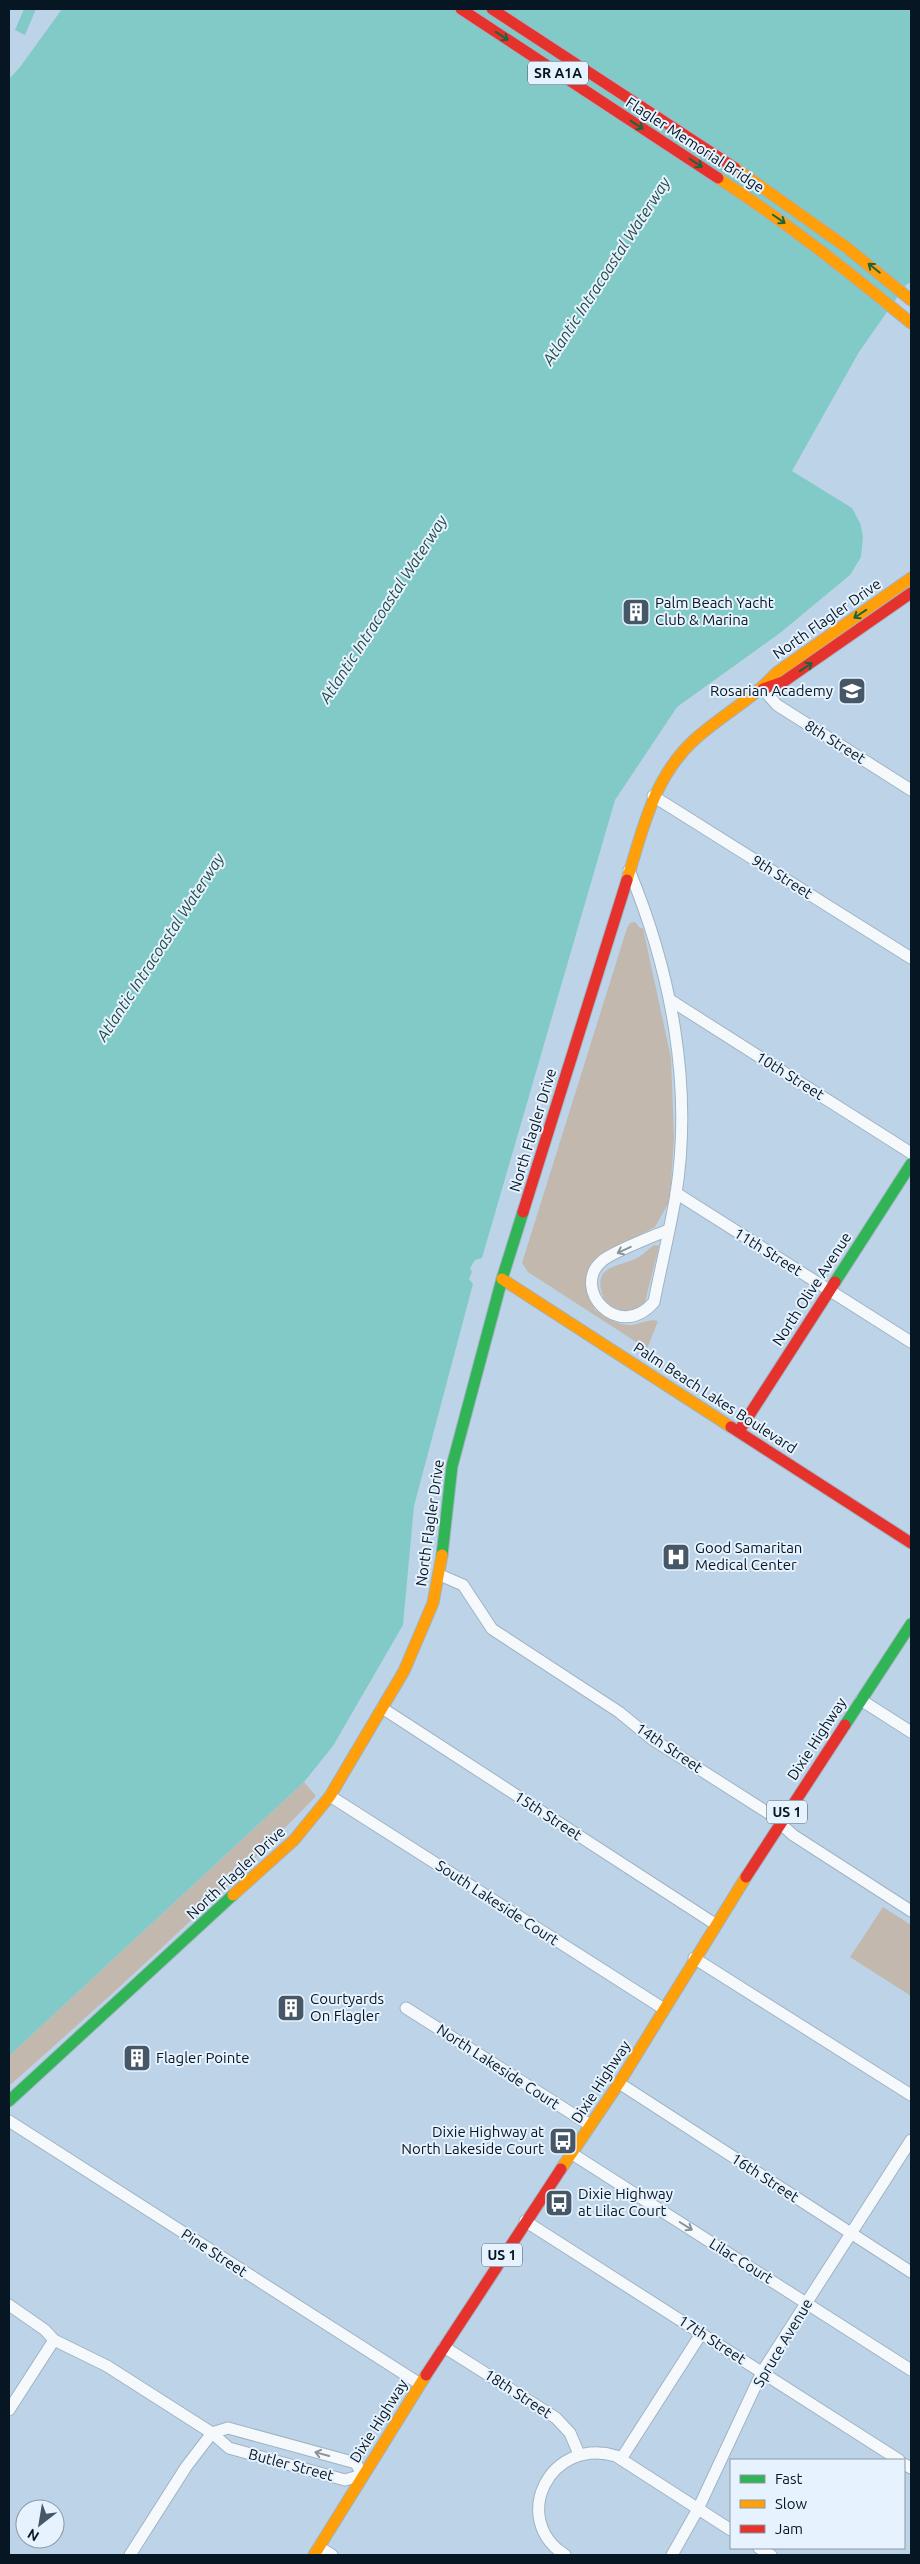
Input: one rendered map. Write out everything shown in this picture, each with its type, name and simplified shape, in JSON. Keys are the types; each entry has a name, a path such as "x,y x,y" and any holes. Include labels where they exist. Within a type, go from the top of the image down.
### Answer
{"street":[{"name":"Flagler Memorial Bridge","path":"461,9 767,210 837,262 908,320"},
{"name":"Flagler Memorial Bridge","path":"492,9 778,197 846,247 911,300"},
{"name":"North Flagler Drive","path":"9,2101 294,1840 330,1796 382,1708 419,1640 433,1603 440,1575 452,1466 502,1280 654,796 679,755 700,734 763,689 776,673 911,578"},
{"name":"North Flagler Drive","path":"763,689 783,682 911,593"},
{"name":"8th Street","path":"763,689 777,705 911,790"},
{"name":"9th Street","path":"654,796 911,958"},
{"path":"630,870 653,935 670,1000 679,1085 680,1133 676,1193 654,1302 644,1312 631,1317 617,1316 603,1309 593,1289 594,1273 602,1261 668,1230"},
{"name":"10th Street","path":"670,1000 911,1153"},
{"name":"North Olive Avenue","path":"739,1431 911,1164"},
{"name":"11th Street","path":"676,1193 911,1342"},
{"name":"Palm Beach Lakes Boulevard","path":"502,1280 911,1542"},
{"name":"14th Street","path":"440,1575 463,1585 492,1629 620,1712 652,1739 781,1822 793,1835 911,1910"},
{"name":"Dixie Highway","path":"317,2551 362,2475 444,2346 525,2220 619,2084 715,1924 911,1624"},
{"path":"861,1700 911,1732"},
{"name":"15th Street","path":"382,1708 715,1924"},
{"name":"South Lakeside Court","path":"330,1796 664,2009"},
{"path":"694,1958 911,2095"},
{"name":"North Lakeside Court","path":"406,2008 590,2125"},
{"name":"16th Street","path":"619,2084 911,2272"},
{"name":"Pine Street","path":"9,2121 420,2384"},
{"name":"Spruce Avenue","path":"672,2555 698,2510 762,2372 911,2140"},
{"name":"Lilac Court","path":"571,2153 911,2370"},
{"name":"17th Street","path":"525,2220 897,2459"},
{"name":"Butler Street","path":"9,2305 45,2330 54,2340 107,2366 212,2433 228,2448 345,2480 362,2475 356,2463 228,2428 212,2433"},
{"path":"621,2459 701,2334"},
{"path":"9,2410 54,2340"},
{"name":"18th Street","path":"444,2346 556,2418 570,2433 578,2454"},
{"path":"130,2555 186,2467 212,2433"},
{"path":"562,2554 546,2537 538,2514 540,2498 548,2479 560,2464 578,2454 606,2453 621,2459 730,2529"},
{"path":"317,2551 332,2555"}],"shaded area":[{"path":"635,922 640,928 643,928 671,1058 674,1137 670,1200 655,1227 600,1256 587,1277 594,1309 606,1318 625,1325 652,1320 658,1321 647,1349 528,1272 522,1263 627,928 630,923"},
{"path":"654,1245 659,1246 645,1302 633,1312 611,1306 605,1300 600,1286 604,1273 614,1266 638,1258"},
{"path":"304,1782 316,1796 166,1944 9,2086 9,2056"},
{"path":"883,1907 911,1925 911,1996 850,1957"}],"water":[{"path":"24,9 36,9 25,35 15,30"},
{"name":"Atlantic Intracoastal Waterway","path":"62,9 911,9 911,282 906,285 859,352 792,471 852,508 860,523 863,536 861,557 850,575 780,633 677,707 615,800 482,1258 475,1260 470,1268 472,1272 469,1279 473,1284 414,1506 403,1625 333,1746 304,1782 9,2056 9,79 20,67"}],"traffic: fast":[{"path":"835,1282 911,1164"},
{"path":"442,1555 452,1466 502,1279 523,1212"},
{"path":"845,1725 911,1624"},
{"path":"9,2101 233,1895"}],"traffic: slow":[{"path":"735,168 846,247 911,300"},
{"path":"718,178 817,248 911,323"},
{"path":"627,880 644,824 659,788 679,756 693,741 757,692 776,673 911,578"},
{"path":"502,1279 731,1427"},
{"path":"233,1895 294,1840 330,1796 404,1671 433,1603 442,1555"},
{"path":"561,2169 619,2083 746,1877"},
{"path":"314,2555 426,2375"}],"traffic: jam":[{"path":"461,9 718,178"},
{"path":"492,9 735,168"},
{"path":"763,689 783,682 911,593"},
{"path":"523,1212 627,880"},
{"path":"739,1431 835,1282"},
{"path":"731,1427 911,1543"},
{"path":"746,1877 845,1725"},
{"path":"426,2375 561,2169"}],"place":[{"name":"Palm Beach Yacht Club & Marina","path":"636,612"},
{"name":"Rosarian Academy","path":"852,691"},
{"name":"Good Samaritan Medical Center","path":"676,1557"},
{"name":"Courtyards On Flagler","path":"291,2008"},
{"name":"Flagler Pointe","path":"137,2058"},
{"name":"Dixie Highway at North Lakeside Court","path":"563,2141"},
{"name":"Dixie Highway at Lilac Court","path":"559,2203"}]}
